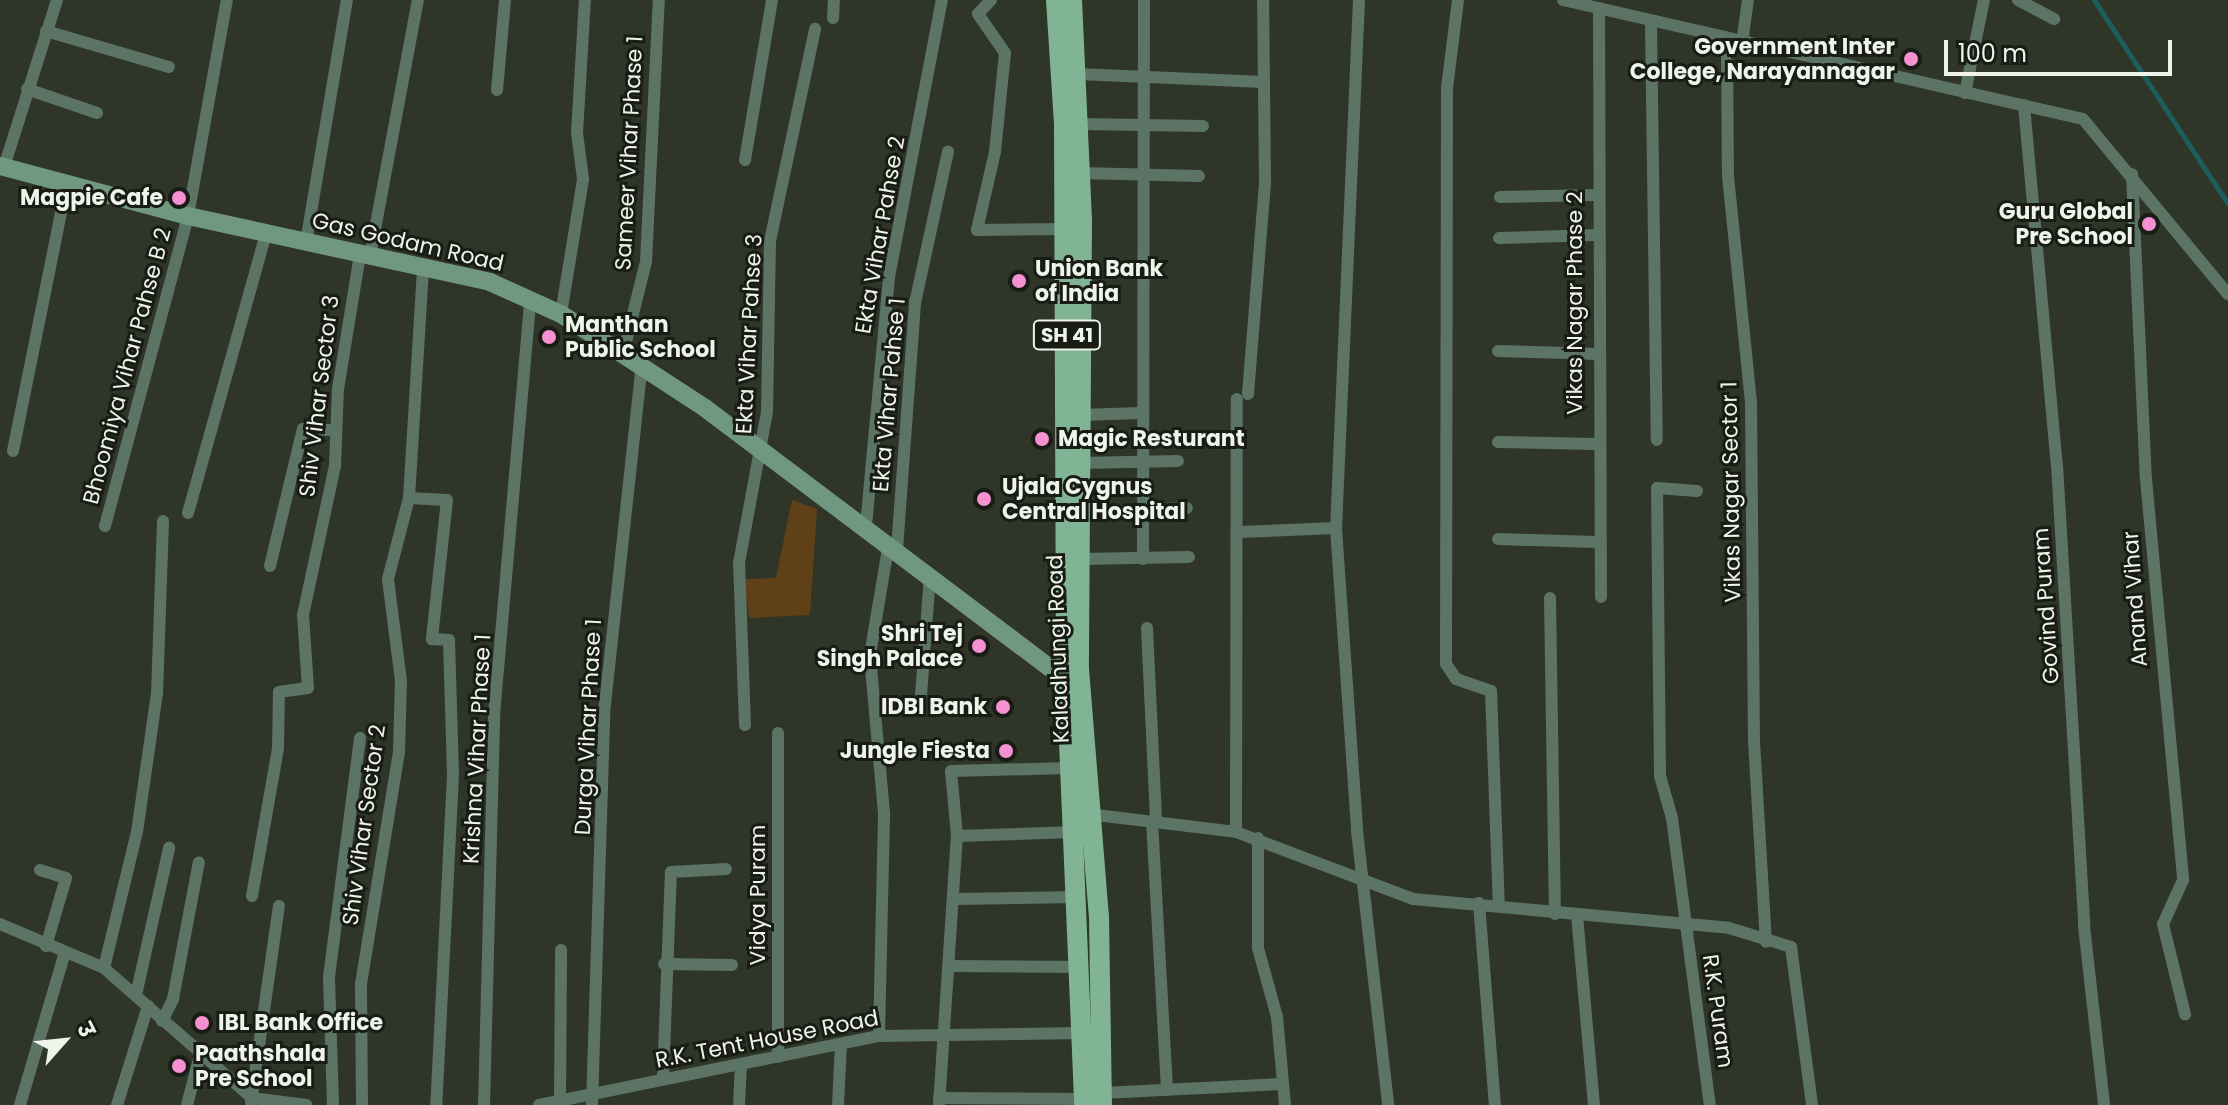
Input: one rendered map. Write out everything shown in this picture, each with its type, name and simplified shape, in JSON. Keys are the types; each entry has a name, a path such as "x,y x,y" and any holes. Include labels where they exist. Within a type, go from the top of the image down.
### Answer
{"main road":[{"name":"Kaladhungi Road","path":"1056,0 1074,391 1080,415 1080,513 1072,560"},
{"name":"Kaladhungi Road","path":"1072,0 1081,173 1074,391 1070,768 1080,820 1081,967 1092,1032"},
{"name":"Gas Godam Road","path":"2,166 188,216 423,266 561,314 642,366 866,526 1049,667 1072,670"},
{"name":"Kaladhungi Road","path":"1072,670 1093,1100"}],"street":[{"path":"2,166 57,0"},
{"name":"Bhoomiya Vihar Pahse B 2","path":"105,526 188,216 227,0"},
{"path":"306,242 347,0"},
{"name":"Shiv Vihar Sector 3","path":"252,896 278,748 279,692 308,688 303,615 365,255 418,0"},
{"path":"497,90 505,0"},
{"path":"561,314 583,179 577,133 585,0"},
{"name":"Sameer Vihar Phase 1","path":"623,354 646,262 659,0"},
{"path":"745,160 772,0"},
{"path":"833,18 834,0"},
{"name":"Ekta Vihar Pahse 2","path":"866,526 889,277 942,0"},
{"path":"991,0 978,14 1005,53 995,152 977,230 1066,229"},
{"path":"1143,559 1144,0"},
{"path":"1236,832 1242,397 1264,82 1263,0"},
{"path":"1359,0 1336,528 1362,884 1388,1105"},
{"path":"1458,0 1447,88 1446,664 1456,679 1491,691 1499,906"},
{"path":"1563,0 1651,25 2083,119 2132,174 2228,294"},
{"path":"1742,43 1748,0"},
{"path":"1965,93 1984,0"},
{"path":"2018,0 2054,19"},
{"name":"Vikas Nagar Phase 2","path":"1599,8 1594,195 1598,354 1596,542 1601,597"},
{"path":"1651,25 1657,440"},
{"name":"Ekta Vihar Pahse 3","path":"745,725 739,563 763,453 770,241 815,29"},
{"path":"46,31 169,67"},
{"name":"Vikas Nagar Sector 1","path":"1727,42 1728,176 1751,401 1754,741 1766,942"},
{"path":"1078,74 1264,82"},
{"path":"27,89 97,113"},
{"name":"Govind Puram","path":"2024,105 2057,465 2084,926 2104,1105"},
{"path":"1080,124 1203,126"},
{"name":"Ekta Vihar Pahse 1","path":"879,1036 884,797 870,655 893,546 915,303 948,152"},
{"path":"1081,173 1199,176"},
{"name":"Anand Vihar","path":"2132,174 2146,479 2183,880 2163,924 2185,1014"},
{"path":"13,451 67,184"},
{"path":"1500,197 1594,195"},
{"path":"188,513 266,234"},
{"path":"1499,238 1596,235"},
{"name":"Shiv Vihar Sector 2","path":"362,1105 361,984 399,751 401,681 388,579 409,498 423,266"},
{"name":"Krishna Vihar Phase 1","path":"484,1105 494,715 530,301"},
{"path":"1498,351 1598,354"},
{"name":"Durga Vihar Phase 1","path":"592,1098 604,713 642,366"},
{"path":"1080,415 1141,413"},
{"path":"270,566 303,429 336,430"},
{"path":"1498,442 1595,444"},
{"path":"1080,463 1178,461"},
{"name":"R.K. Puram","path":"1697,491 1657,488 1660,776 1685,923 1710,1105"},
{"path":"409,498 447,500 432,639 449,640 453,775 436,1105"},
{"path":"1080,513 1187,508"},
{"path":"104,968 137,832 157,694 163,521"},
{"path":"1238,532 1336,528"},
{"path":"1498,539 1596,542"},
{"path":"1072,560 1189,557"},
{"path":"921,695 930,575"},
{"path":"1550,598 1555,914"},
{"path":"1147,628 1167,1090"},
{"name":"Vidya Puram","path":"778,733 778,1057"},
{"path":"333,1105 329,977 360,738"},
{"path":"1070,768 951,771 957,836 948,966 949,1035 939,1102 1093,1100 1167,1090 1282,1084"},
{"path":"957,836 1080,820 1154,822 1236,832 1258,838 1362,884 1413,899 1479,903 1555,914 1685,923 1791,947 1812,1105"},
{"path":"1258,838 1258,948 1277,1017 1285,1105"},
{"path":"136,995 169,848"},
{"path":"162,1021 173,999 199,862"},
{"path":"663,1079 664,964 671,872 726,869"},
{"path":"40,870 66,878 46,946"},
{"path":"954,899 1079,897"},
{"path":"1479,903 1495,1105"},
{"path":"251,1101 279,906"},
{"path":"1577,915 1594,1105"},
{"path":"0,924 104,968 148,1006 199,1059 251,1101 307,1105"},
{"path":"549,1103 561,950"},
{"path":"20,1105 65,952"},
{"path":"664,964 732,965"},
{"path":"948,966 1081,967"},
{"path":"117,1105 148,1006"},
{"name":"R.K. Tent House Road","path":"549,1103 592,1098 663,1079 879,1036 1092,1032"},
{"path":"838,1105 841,1044"},
{"path":"187,1105 199,1059"},
{"path":"739,1105 741,1064"},
{"path":"1184,1090 1184,1105"}],"shaded area":[{"path":"792,500 817,509 810,615 749,618 744,579 776,578"}],"waterway":[{"path":"2094,0 2228,204"}],"place":[{"name":"Government Inter College, Narayannagar","path":"1911,59"},
{"name":"Magpie Cafe","path":"179,198"},
{"name":"Guru Global Pre School","path":"2149,224"},
{"name":"Union Bank of India","path":"1019,281"},
{"name":"Manthan Public School","path":"549,337"},
{"name":"Magic Resturant","path":"1042,439"},
{"name":"Ujala Cygnus Central Hospital","path":"984,499"},
{"name":"Shri Tej Singh Palace","path":"979,646"},
{"name":"IDBI Bank","path":"1003,707"},
{"name":"Jungle Fiesta","path":"1006,751"},
{"name":"IBL Bank Office","path":"202,1023"},
{"name":"Paathshala Pre School","path":"179,1066"}]}
